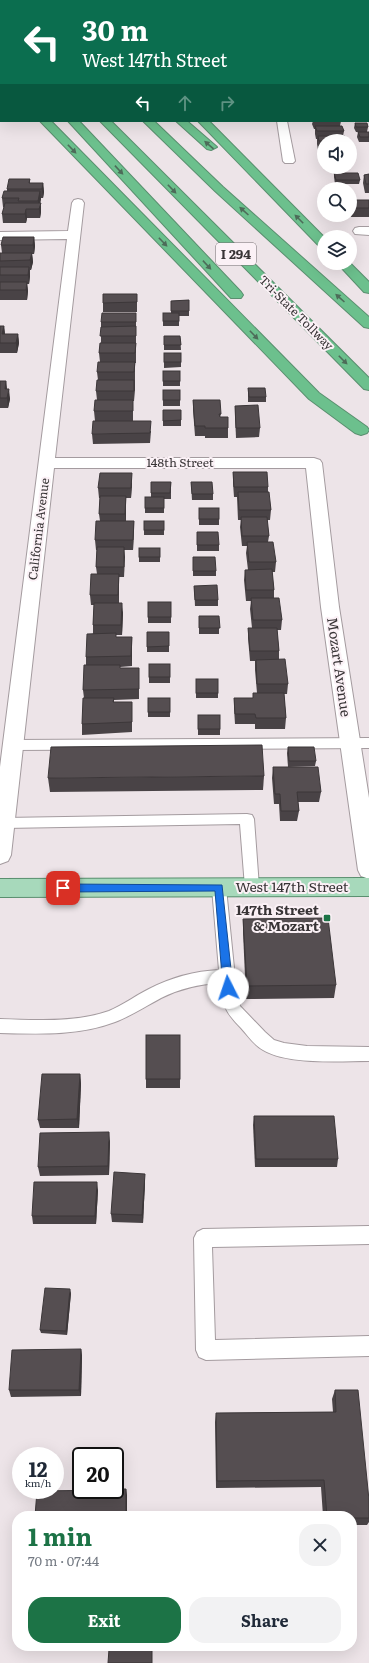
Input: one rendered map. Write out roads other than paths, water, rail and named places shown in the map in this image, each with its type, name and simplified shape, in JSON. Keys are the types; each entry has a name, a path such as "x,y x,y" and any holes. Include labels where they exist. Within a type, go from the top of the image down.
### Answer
{"highway":[{"path":"46,122 314,396 365,434"},
{"path":"74,122 242,302"},
{"name":"Tri-State Tollway","path":"106,122 369,386"},
{"name":"I 294","path":"149,122 219,189 369,324"},
{"path":"183,122 222,156 274,194"},
{"path":"204,122 317,237"},
{"path":"350,270 369,289"},
{"path":"280,343 365,434"}],"main road":[{"name":"West 147th Street","path":"0,888 369,887"}],"street":[{"path":"282,122 289,161"},
{"name":"California Avenue","path":"0,854 78,203"},
{"path":"0,236 74,235"},
{"name":"148th Street","path":"46,463 314,463"},
{"name":"Mozart Avenue","path":"314,463 330,607 369,870"}],"lane":[{"path":"13,745 369,743"},
{"path":"4,823 247,819 252,887"},
{"path":"219,888 228,988 233,1009 259,1037 269,1045 284,1050 307,1053 369,1054"},
{"path":"0,1026 43,1027 109,1017 158,992 194,979 213,976 227,976"},
{"path":"369,1235 203,1238 206,1350 369,1346"}],"place":[{"name":"147th Street & Mozart","path":"327,918"}]}
